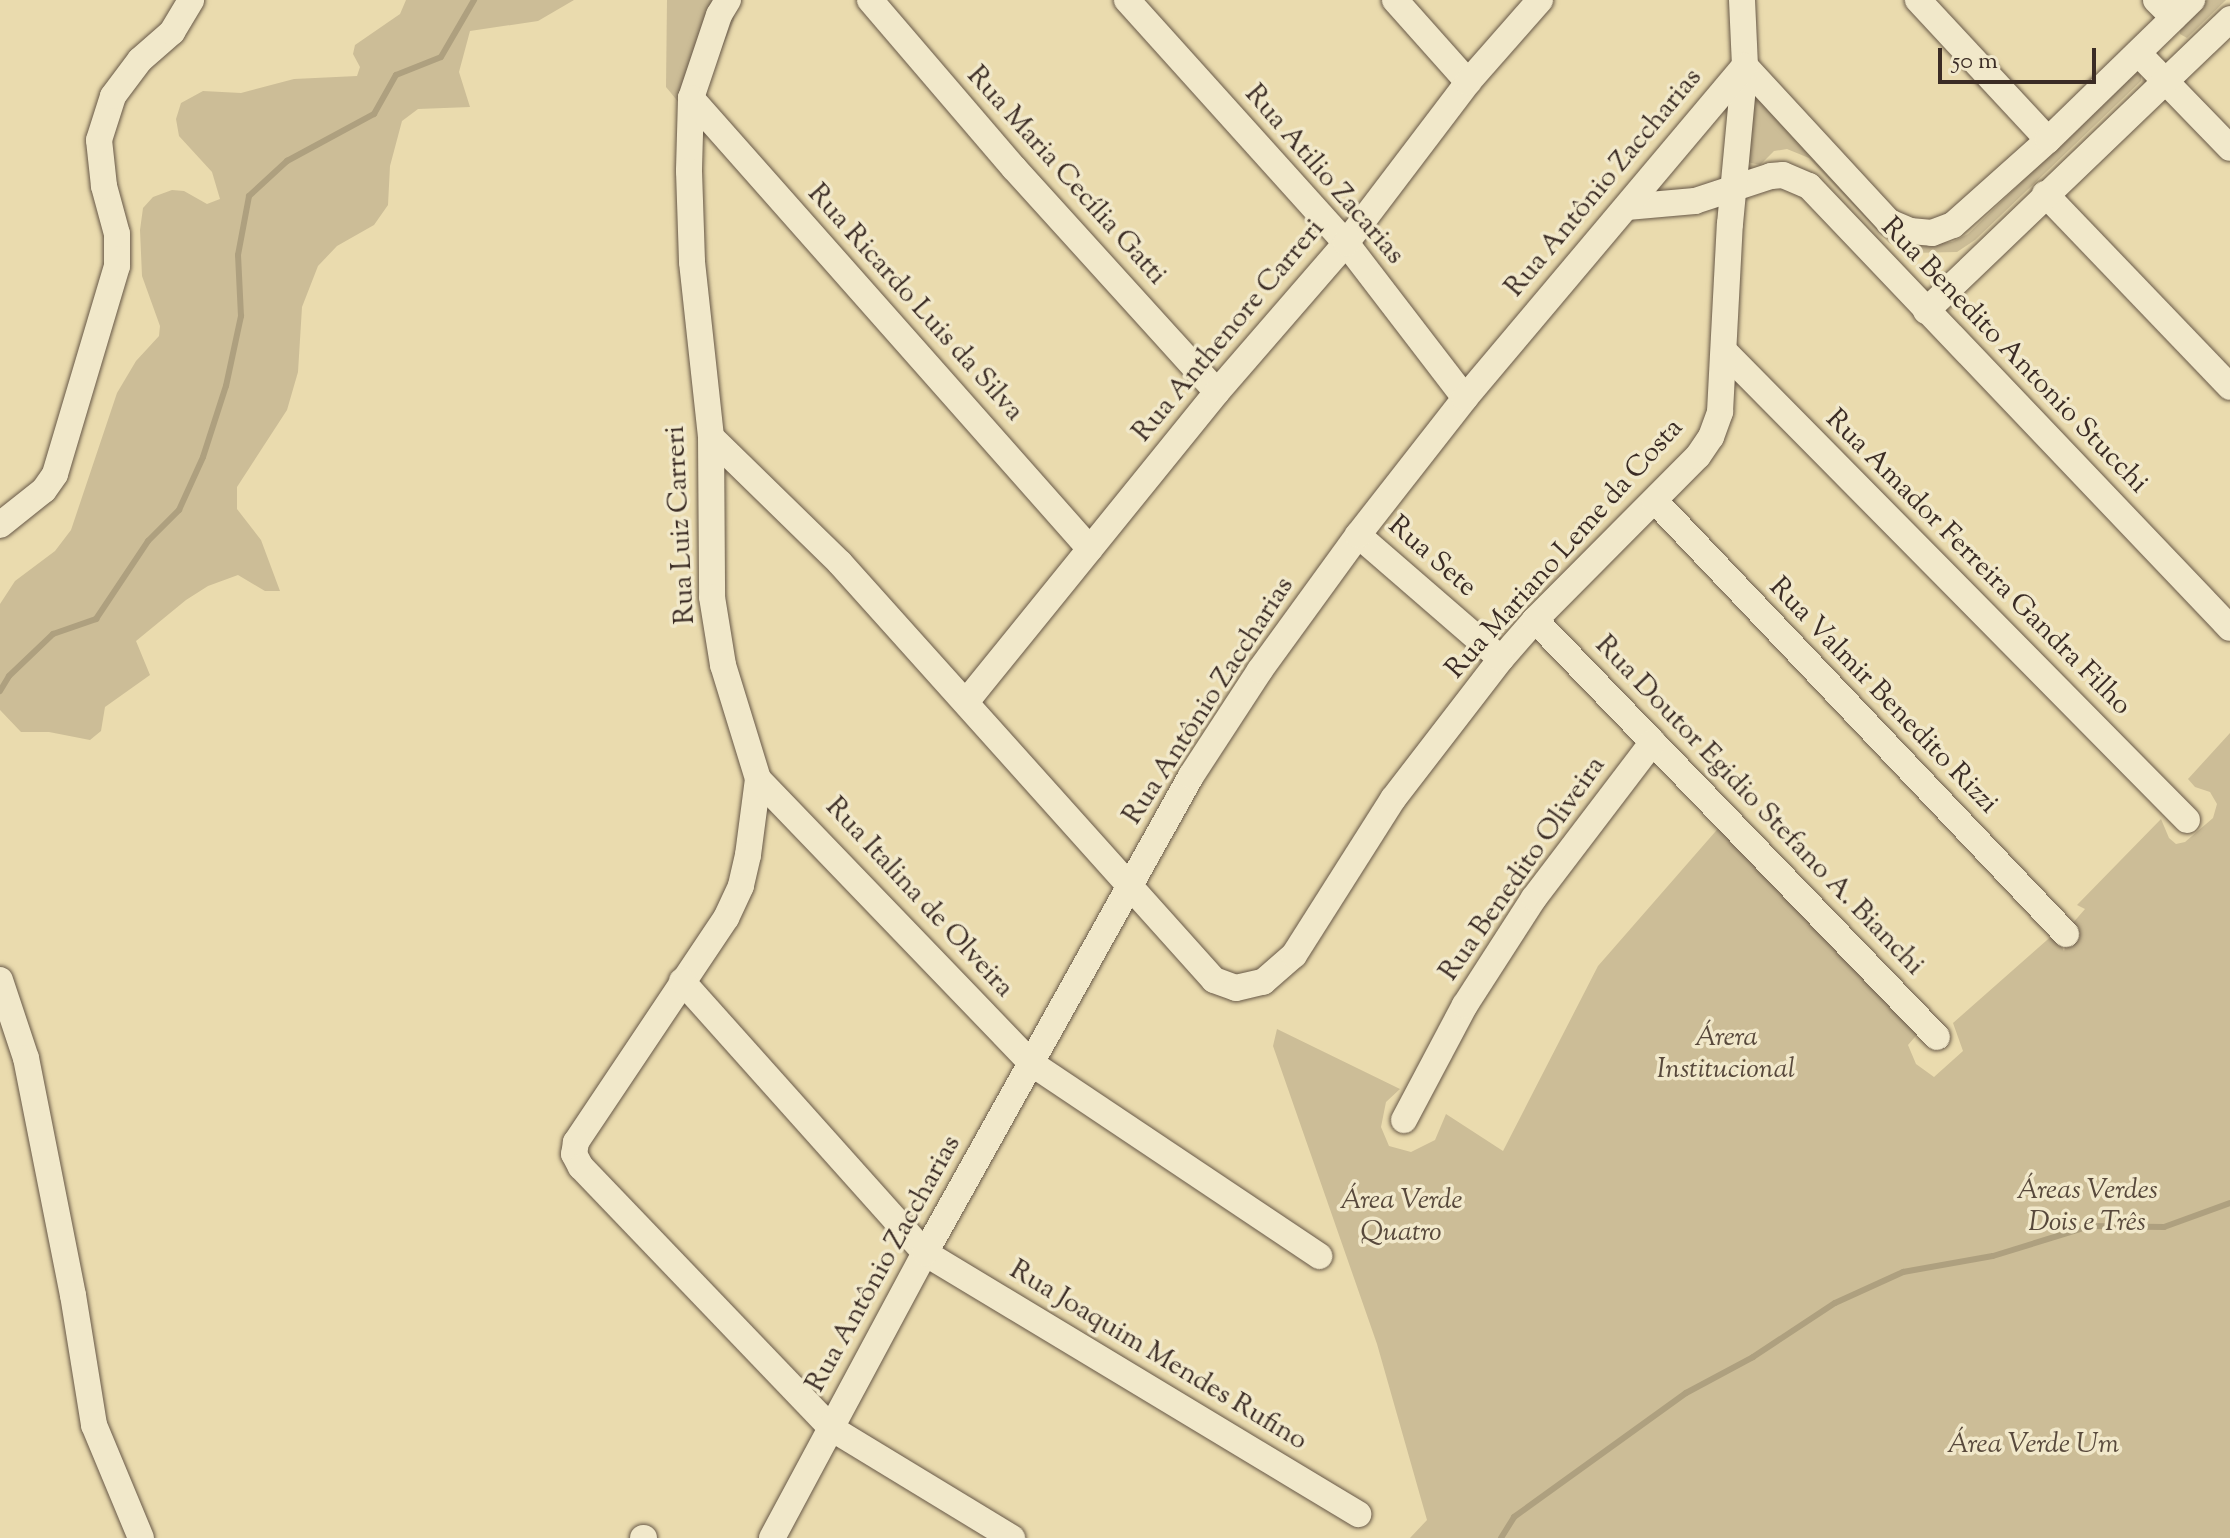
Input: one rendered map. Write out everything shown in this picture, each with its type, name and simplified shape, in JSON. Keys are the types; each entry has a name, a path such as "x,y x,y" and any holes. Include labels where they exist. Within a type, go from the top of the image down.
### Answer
{"street":[{"path":"0,525 44,490 55,474 117,266 117,234 104,186 99,140 113,96 140,60 172,32 191,0"},
{"name":"Rua Luiz Carreri","path":"728,0 719,15 691,98 692,262 711,437 712,597 723,665 758,779 741,886 726,918 682,981 579,1154 831,1428"},
{"name":"Rua Maria Cecília Gatti","path":"870,0 1014,168 1217,392"},
{"name":"Rua Atilio Zacarias","path":"1127,0 1346,243 1465,398"},
{"path":"1395,0 1468,82"},
{"name":"Rua Anthenore Carreri","path":"966,702 1217,392 1346,243 1468,82 1540,0"},
{"name":"Rua Antônio Zaccharias","path":"772,1538 925,1253 1191,776 1260,670 1358,535 1465,398 1745,66 1742,0"},
{"path":"1918,0 2048,140"},
{"path":"1745,66 1889,222 1910,231 1932,233 1953,225 2048,140 2138,53 2174,6"},
{"path":"1926,311 2230,19"},
{"path":"2138,53 2230,148"},
{"name":"Rua Mariano Leme da Costa","path":"1131,886 1214,980 1236,988 1263,982 1294,955 1393,799 1501,659 1535,620 1698,456 1711,437 1720,412 1733,191 1745,66"},
{"name":"Rua Ricardo Luis da Silva","path":"691,98 1090,549"},
{"name":"Rua Benedito Antonio Stucchi","path":"1627,207 1684,203 1733,191 1771,176 1783,175 1809,186 2230,628"},
{"path":"2045,194 2230,387"},
{"name":"Rua Amador Ferreira Gandra Filho","path":"1724,351 2187,820"},
{"path":"711,437 840,563 1131,886"},
{"name":"Rua Valmir Benedito Rizzi","path":"1655,501 2066,934"},
{"name":"Rua Sete","path":"1358,535 1501,659"},
{"name":"Rua Doutor Egidio Stefano A. Bianchi","path":"1535,620 1937,1037"},
{"name":"Rua Benedito Oliveira","path":"1404,1120 1465,1005 1534,898 1653,742"},
{"name":"Rua Italina de Olveira","path":"758,779 1031,1063 1319,1256"},
{"path":"0,980 26,1058 41,1129 94,1425 141,1538"},
{"name":"Rua Joaquim Mendes Rufino","path":"682,981 925,1253 1358,1514"},
{"path":"831,1428 1012,1538"}],"green space":[{"path":"406,0 574,0 538,21 470,31 459,72 470,107 418,109 402,121 390,166 388,205 374,225 337,246 318,266 302,307 298,372 287,410 237,487 237,509 261,540 280,591 265,591 238,575 208,586 186,600 136,641 150,675 105,707 101,731 90,740 49,732 21,732 0,710 0,604 15,581 55,551 71,530 117,393 136,361 159,336 160,326 142,276 140,230 143,208 153,197 172,190 184,191 207,204 220,199 212,172 179,136 176,119 181,103 203,91 241,93 294,79 357,76 360,67 353,54 355,45 400,14"},
{"path":"667,0 736,0 734,20 705,89 680,104 666,87"},
{"path":"2207,0 2226,0 2187,38 2180,34 2180,26"},
{"path":"2134,73 2141,75 2141,81 1975,240 1957,252 1909,253 1889,243 1809,158 1787,149 1774,151 1760,165 1743,161 1744,95 1767,104 1932,244 1952,242 1968,234"},
{"path":"2230,733 2230,1538 1410,1538 1427,1520 1377,1344 1273,1046 1277,1029 1400,1089 1386,1102 1381,1127 1389,1146 1411,1152 1435,1140 1446,1114 1503,1151 1598,966 1722,824 1921,1030 1908,1045 1916,1064 1934,1077 1963,1051 1953,1023 2055,933 2064,951 2072,924 2085,909 2077,905 2161,819 2169,838 2176,844 2185,842 2213,818 2217,804 2210,792 2195,787 2188,779"}],"waterway":[{"path":"0,691 9,676 53,634 96,619 148,541 179,510 203,457 226,386 241,316 238,255 249,196 287,161 374,114 396,75 441,57 474,0"},
{"path":"1501,1538 1514,1517 1686,1393 1753,1357 1835,1303 1903,1272 1993,1256 2090,1226 2164,1227 2230,1203"}],"park label":[{"name":"Árera Institucional","path":"1726,1054"},
{"name":"Áreas Verdes Dois e Três","path":"2087,1207"},
{"name":"Área Verde Quatro","path":"1401,1217"},
{"name":"Área Verde Um","path":"2033,1445"}]}
